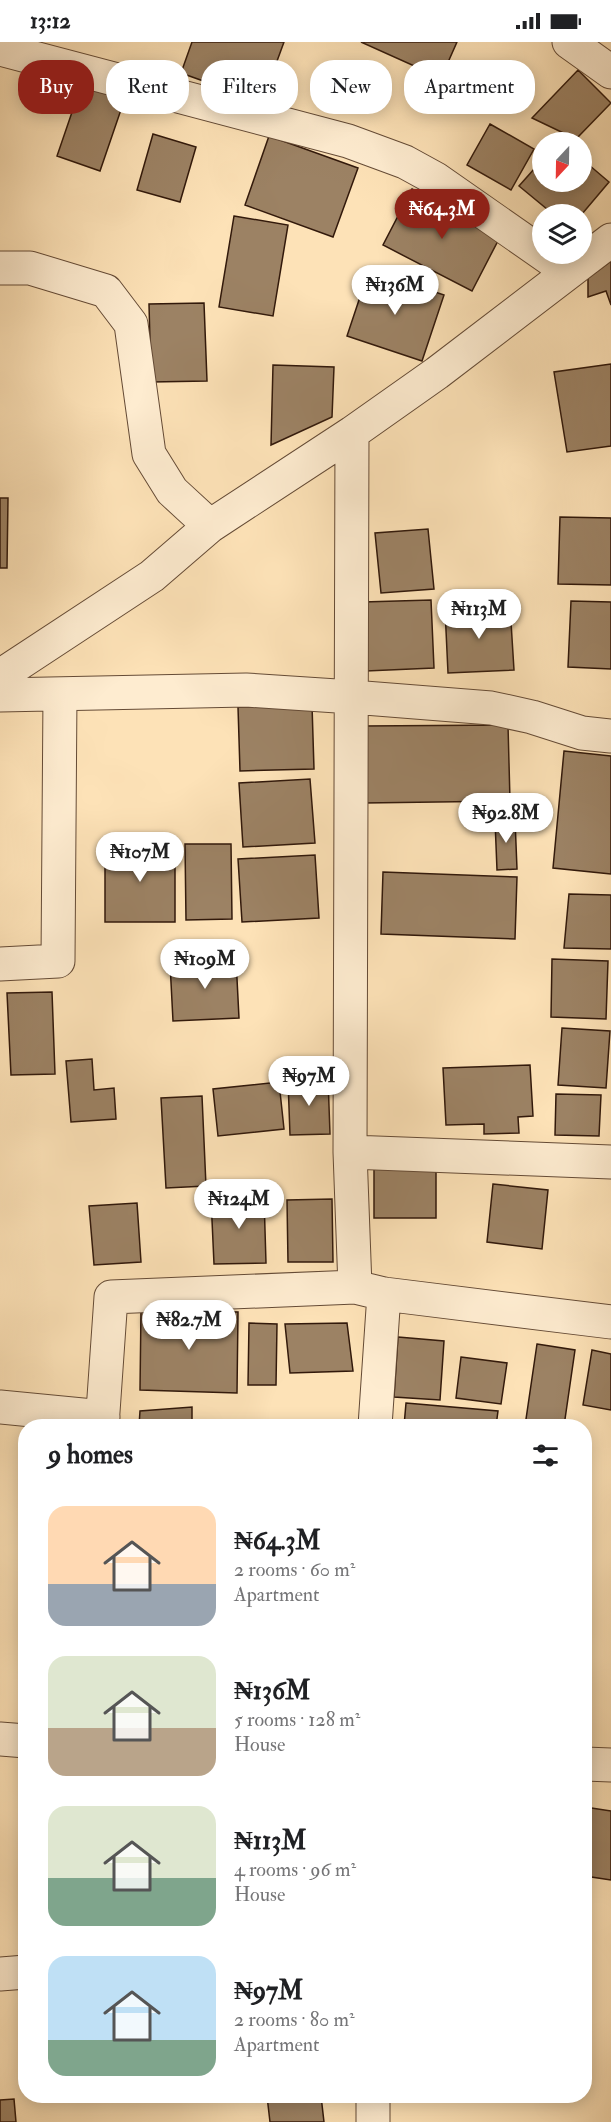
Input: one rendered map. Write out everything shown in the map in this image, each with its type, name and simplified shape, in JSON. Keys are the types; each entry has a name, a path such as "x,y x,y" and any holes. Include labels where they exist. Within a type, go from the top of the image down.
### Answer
{"street":[{"path":"578,45 611,72"},
{"path":"0,49 348,141 405,162 436,179 569,272"},
{"path":"0,676 152,576 210,526 352,434 437,373 611,240"},
{"path":"0,268 30,268 106,291 131,324 149,454 172,491 210,526"},
{"path":"352,434 350,1152 369,1291 375,1419"},
{"path":"0,695 246,690 352,697 491,708 532,717 582,733 611,736"},
{"path":"0,964 58,961 60,694"},
{"path":"350,1152 611,1162"},
{"path":"103,1419 111,1297 369,1291 611,1322"},
{"path":"0,1407 82,1419"},
{"path":"0,1739 18,1740"},
{"path":"592,1764 611,1765"},
{"path":"0,1974 18,1973"},
{"path":"373,2103 373,2122"}],"building":[{"path":"192,42 284,42 277,60 201,60 201,80 189,76 189,60 186,60"},
{"path":"361,42 457,42 449,60 404,61"},
{"path":"578,70 611,103 583,132 561,132 532,118"},
{"path":"94,87 106,91 106,114 120,114 100,171 57,156 71,114 94,114"},
{"path":"490,124 532,148 532,153 511,190 467,165"},
{"path":"153,134 196,147 180,202 137,190"},
{"path":"269,136 358,168 333,237 245,205"},
{"path":"592,168 609,182 590,204 541,204 519,186 532,171 532,192 592,192"},
{"path":"412,189 501,235 472,291 383,245"},
{"path":"234,216 288,225 273,316 219,307"},
{"path":"611,261 611,305 606,291 588,297 588,278"},
{"path":"369,270 444,295 422,361 347,336"},
{"path":"204,303 207,381 151,382 149,304"},
{"path":"611,364 611,446 567,452 554,372"},
{"path":"273,365 334,367 332,417 271,445"},
{"path":"0,498 8,498 7,568 0,568"},
{"path":"560,517 611,518 611,585 558,584"},
{"path":"428,529 434,589 381,593 375,533"},
{"path":"431,600 434,668 366,671 363,602"},
{"path":"571,601 611,602 611,669 568,667"},
{"path":"510,606 514,670 448,673 445,609"},
{"path":"312,705 314,769 240,771 238,707"},
{"path":"508,725 510,801 364,803 363,726"},
{"path":"564,751 611,756 611,874 553,868"},
{"path":"310,779 315,843 243,847 239,783"},
{"path":"515,819 517,869 497,870 495,820"},
{"path":"105,844 175,844 175,922 105,922"},
{"path":"185,844 231,844 232,919 186,920"},
{"path":"315,855 319,918 242,922 238,859"},
{"path":"383,872 517,877 515,939 381,934"},
{"path":"569,894 611,895 611,949 564,948"},
{"path":"236,959 239,1018 173,1021 170,963"},
{"path":"552,959 608,961 606,1019 551,1017"},
{"path":"52,992 55,1074 11,1075 7,993"},
{"path":"562,1028 610,1031 606,1088 558,1085"},
{"path":"92,1059 94,1090 114,1088 116,1119 71,1122 66,1061"},
{"path":"530,1065 533,1116 518,1117 519,1133 484,1134 484,1124 446,1125 443,1068"},
{"path":"328,1078 330,1134 290,1135 288,1080"},
{"path":"279,1082 284,1129 218,1136 213,1089"},
{"path":"556,1094 601,1095 599,1136 555,1135"},
{"path":"202,1096 206,1186 166,1188 161,1098"},
{"path":"374,1166 436,1167 436,1218 374,1218"},
{"path":"493,1184 548,1190 542,1249 487,1242"},
{"path":"264,1197 266,1263 214,1264 211,1198"},
{"path":"332,1199 333,1262 288,1262 287,1200"},
{"path":"137,1203 141,1262 94,1265 89,1206"},
{"path":"141,1310 238,1312 237,1393 140,1390"},
{"path":"249,1323 277,1324 276,1385 248,1385"},
{"path":"347,1323 353,1371 290,1373 285,1324"},
{"path":"398,1337 444,1341 440,1400 394,1397"},
{"path":"537,1344 575,1350 565,1419 526,1419"},
{"path":"592,1350 611,1354 611,1410 583,1405"},
{"path":"461,1357 507,1363 501,1404 456,1398"},
{"path":"406,1403 498,1411 497,1419 405,1419"},
{"path":"192,1407 192,1419 139,1419 140,1411"},
{"path":"592,1808 611,1811 611,1880 592,1877"},
{"path":"14,2099 16,2122 0,2122 0,2100"},
{"path":"268,2103 322,2103 324,2122 270,2122"}]}
